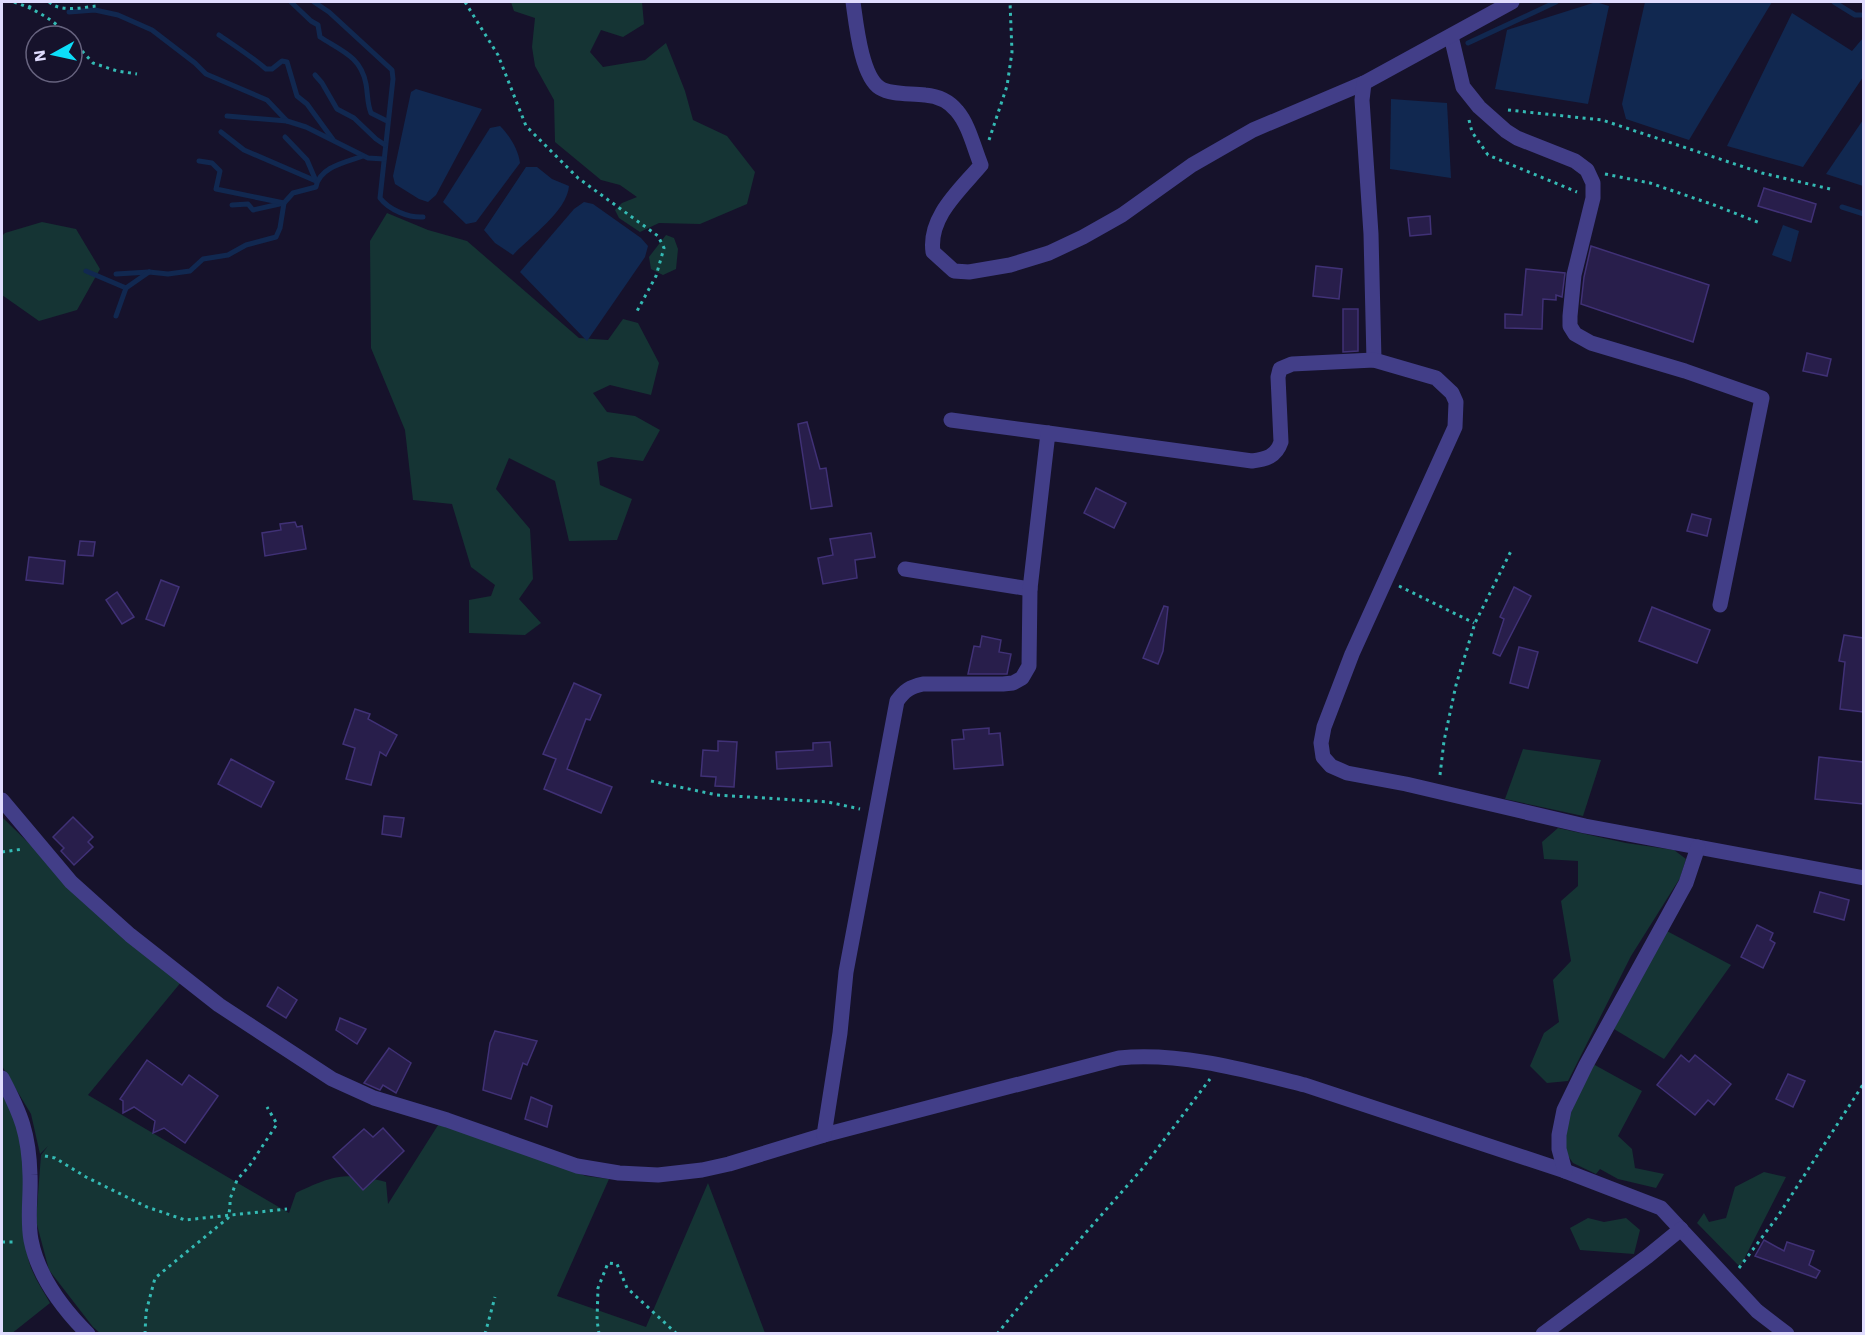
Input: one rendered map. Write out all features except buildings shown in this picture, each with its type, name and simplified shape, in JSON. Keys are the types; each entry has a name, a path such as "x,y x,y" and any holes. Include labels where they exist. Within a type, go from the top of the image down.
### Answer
{"street":[{"path":"853,2 866,68 872,80 879,87 889,91 934,96 948,102 957,110 964,122 981,165 952,199 935,225 931,240 933,252 954,271 969,272 1011,265 1048,253 1083,237 1122,215 1192,165 1253,130 1364,82 1512,2"},
{"path":"1451,36 1464,87 1479,107 1517,138 1575,161 1587,170 1593,183 1593,198 1575,275 1570,316 1570,326 1575,334 1591,343 1685,371 1762,398 1720,605"},
{"path":"1364,82 1362,99 1371,234 1374,360"},
{"path":"951,420 1252,461 1264,460 1272,457 1278,451 1281,442 1278,377 1280,369 1292,364 1374,360 1436,378 1452,393 1456,402 1455,427 1352,654 1324,727 1321,743 1323,757 1331,766 1347,773 1586,826 1698,848 1862,873"},
{"path":"824,1136 840,1033 846,972 897,701 904,691 912,686 923,684 1013,683 1022,678 1029,666 1030,589 1048,433"},
{"path":"905,569 1030,589"},
{"path":"2,800 71,882 130,935 244,1023 332,1079 357,1091 577,1166 619,1173 658,1175 702,1170 1119,1058 1145,1056 1220,1066 1305,1085 1564,1171 1661,1208 1756,1311 1787,1334"},
{"path":"1564,1171 1559,1149 1559,1135 1564,1110 1586,1065 1686,884 1698,848"},
{"path":"2,1078 20,1112 29,1153 31,1239 39,1266 55,1294 88,1334"},
{"path":"1543,1334 1681,1229"}],"path":[{"path":"14,2 58,24"},
{"path":"29,8 32,2"},
{"path":"49,2 63,8 98,6"},
{"path":"465,2 498,55 526,126 578,178 658,236 664,248 656,276 636,313"},
{"path":"981,165 1007,86 1012,52 1010,2"},
{"path":"84,53 93,63 117,71 137,74"},
{"path":"1479,107 1602,120 1762,173 1830,189"},
{"path":"1587,170 1650,183 1760,223"},
{"path":"1438,792 1444,741 1456,685 1474,623 1511,551"},
{"path":"1387,580 1474,623"},
{"path":"651,781 717,795 828,802 877,813"},
{"path":"997,1334 1036,1286 1142,1169 1220,1066"},
{"path":"1729,1281 1778,1216 1863,1083"},
{"path":"145,1334 146,1312 155,1278 228,1218 230,1199 237,1180 250,1166 277,1124 267,1107"},
{"path":"29,1153 55,1158 86,1177 147,1207 185,1220 286,1209"},
{"path":"599,1334 598,1288 608,1263 617,1264 627,1288 677,1334"},
{"path":"485,1334 495,1297"}],"green space":[{"path":"511,2 642,2 644,24 623,37 601,30 590,52 603,67 645,60 666,43 685,91 693,120 727,136 755,172 747,204 700,224 659,223 640,232 619,218 615,210 622,203 637,197 620,185 601,180 555,142 554,100 535,66 532,47 535,18 514,11"},
{"path":"387,213 428,230 467,241 579,338 608,340 623,319 638,323 659,363 651,395 610,385 593,393 607,412 635,416 660,430 643,461 611,457 597,462 600,485 632,499 617,540 569,541 555,481 509,458 496,489 530,529 533,579 519,599 541,623 525,635 469,633 469,600 491,596 495,585 471,567 452,504 413,500 405,430 371,348 370,241"},
{"path":"42,222 76,229 100,269 77,310 39,321 2,295 2,236 5,233"},
{"path":"666,235 674,238 678,249 676,269 663,275 651,269 649,257"},
{"path":"1523,749 1601,760 1583,816 1505,799"},
{"path":"2,817 93,906 182,981 88,1095 289,1213 296,1193 320,1182 350,1176 386,1182 388,1204 440,1122 586,1176 609,1179 557,1296 646,1327 708,1183 765,1333 100,1333 49,1270 36,1221 41,1155 48,1146 40,1154 31,1114 2,1066"},
{"path":"1558,828 1626,843 1674,850 1686,859 1680,878 1631,956 1568,1081 1547,1083 1530,1066 1544,1033 1559,1022 1553,980 1571,961 1561,901 1578,886 1578,861 1544,859 1542,842"},
{"path":"1665,930 1731,965 1664,1059 1614,1029"},
{"path":"1593,1064 1642,1091 1618,1136 1632,1149 1635,1168 1664,1174 1656,1188 1618,1179 1600,1169 1596,1174 1573,1163 1564,1150 1567,1121"},
{"path":"2,1095 19,1131 24,1171 25,1234 28,1260 50,1303 11,1334 2,1333"},
{"path":"1764,1172 1786,1177 1740,1267 1697,1223 1704,1213 1709,1222 1726,1218 1735,1187"},
{"path":"1588,1218 1604,1222 1626,1218 1640,1230 1634,1254 1580,1250 1570,1228"}],"water":[{"path":"1596,2 1609,6 1588,104 1495,89 1507,30"},
{"path":"1645,2 1772,2 1689,140 1626,119 1622,104"},
{"path":"1792,13 1852,51 1863,38 1863,77 1803,167 1727,146"},
{"path":"416,89 482,109 436,195 428,202 395,184 393,176 411,92"},
{"path":"1391,99 1447,103 1451,178 1390,169"},
{"path":"1863,120 1863,186 1826,174"},
{"path":"500,126 513,143 520,163 476,222 466,224 443,202 490,128"},
{"path":"526,167 537,167 552,179 569,186 562,205 555,214 513,255 495,243 484,230"},
{"path":"584,202 593,204 641,238 648,246 645,257 587,341 520,272 574,209"},
{"path":"1783,225 1799,231 1791,262 1772,255"}],"waterway":[{"path":"291,2 318,25 320,37 343,51 360,67 366,84 371,113 387,121"},
{"path":"314,2 329,12 392,70 393,79 380,198 400,212 423,217"},
{"path":"1468,43 1556,2"},
{"path":"1834,2 1855,15 1864,15"},
{"path":"69,12 95,10 118,15 152,30 206,74 267,100 287,121"},
{"path":"219,35 266,69 272,69 282,61 287,62 297,96 307,104 334,141 368,158 384,159"},
{"path":"315,75 337,109 354,118 385,145"},
{"path":"227,116 287,121 306,127 332,140"},
{"path":"221,132 244,150 316,181"},
{"path":"285,137 307,160 316,181"},
{"path":"232,205 248,204 253,210 284,203 293,193 316,187 318,180 328,170 363,156"},
{"path":"116,274 149,272 168,274 190,271 203,259 228,255 246,245 276,237 280,228 284,203 216,189 220,171 212,163 199,161"},
{"path":"1842,207 1864,214"},
{"path":"86,271 126,288"},
{"path":"116,316 126,288 149,272"}]}
